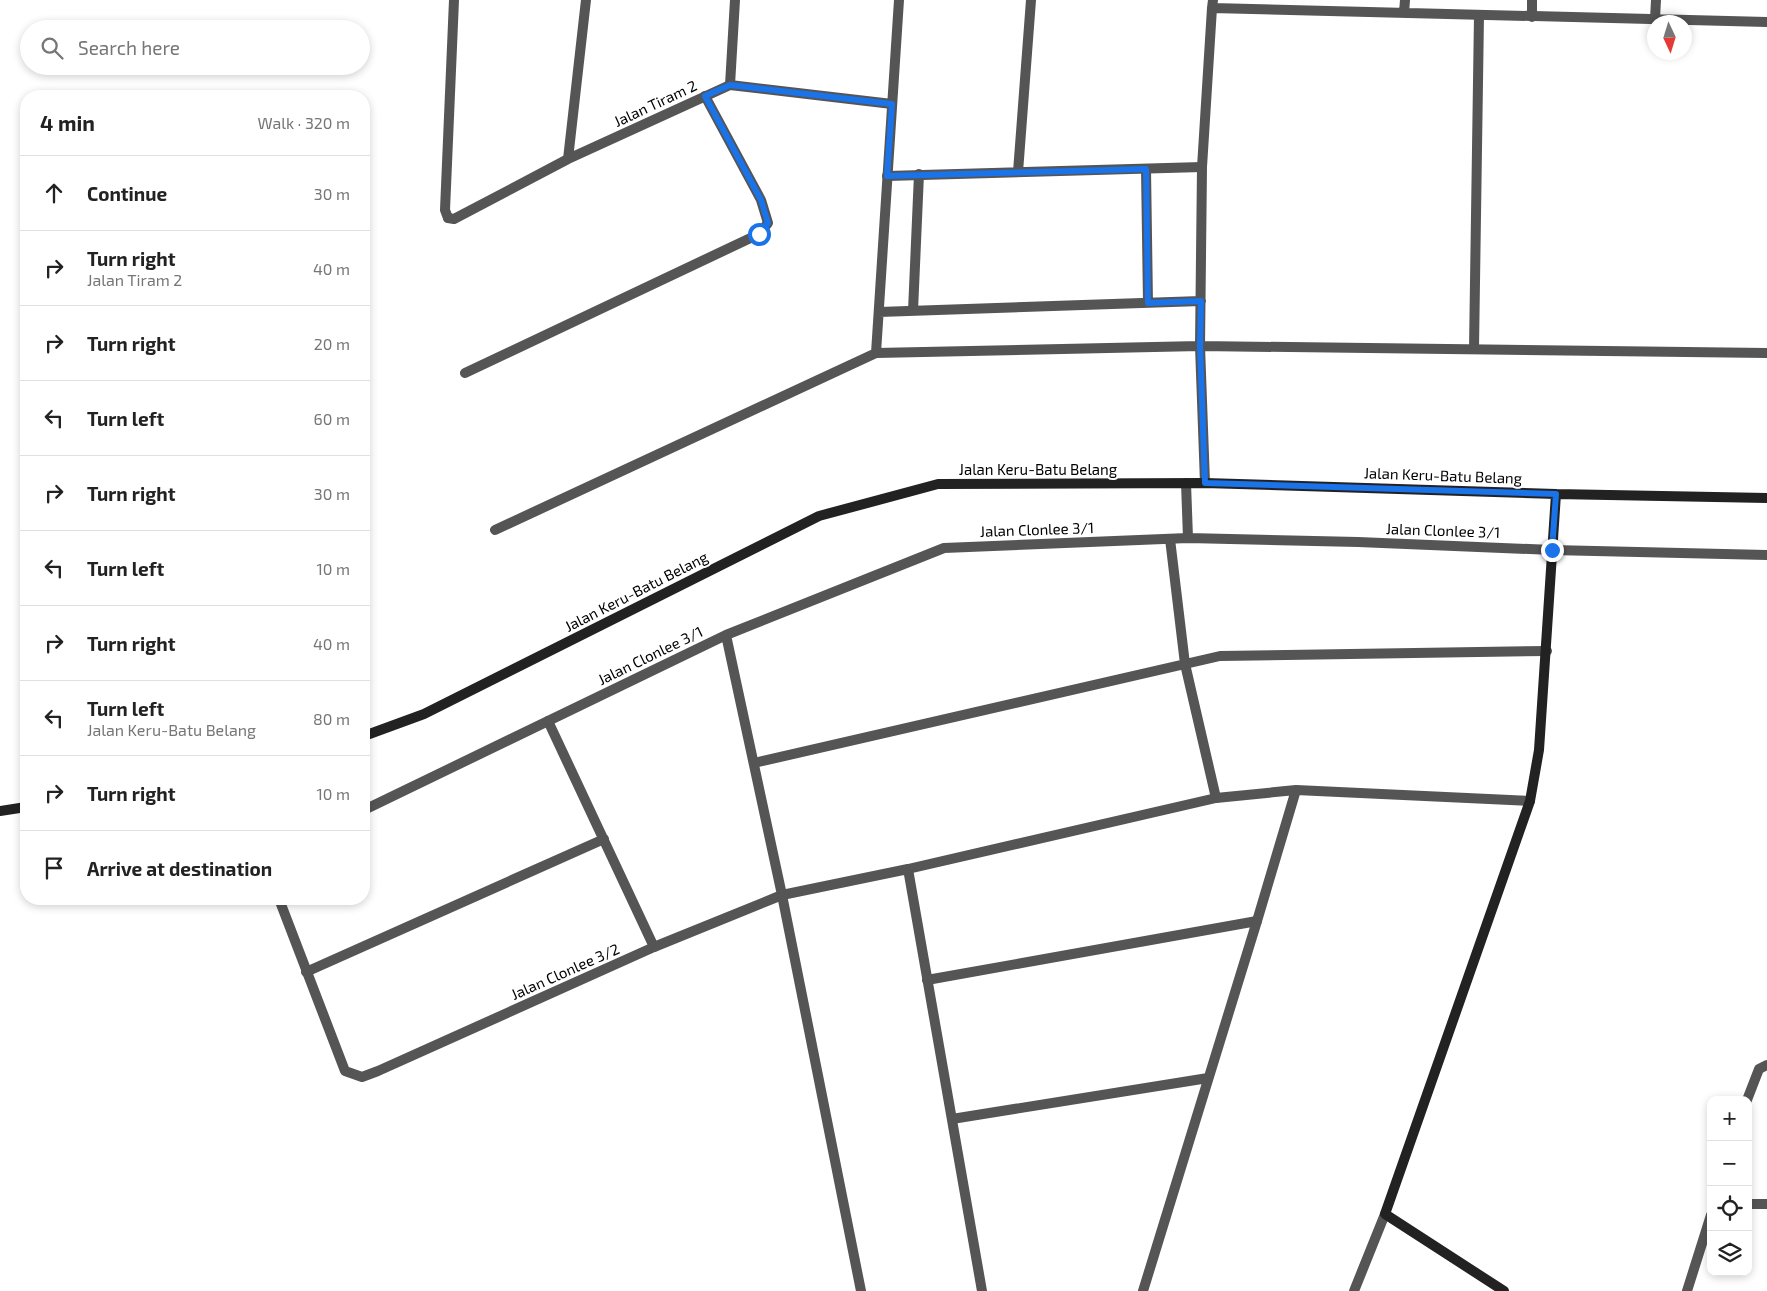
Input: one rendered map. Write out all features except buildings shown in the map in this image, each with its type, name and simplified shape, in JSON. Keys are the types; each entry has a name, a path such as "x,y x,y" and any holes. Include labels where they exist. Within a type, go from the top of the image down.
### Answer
{"street":[{"name":"Jalan Tiram 2","path":"454,0 445,210 448,218 454,219 568,159 730,85"},
{"path":"568,159 586,0"},
{"path":"735,0 730,85 892,104"},
{"path":"876,353 899,0"},
{"path":"1018,172 1031,0"},
{"path":"1404,13 1405,0"},
{"path":"1532,0 1532,17"},
{"path":"1655,15 1656,0"},
{"path":"1205,483 1200,346 1202,167 1212,4 1404,13 1647,19"},
{"path":"1474,349 1479,15"},
{"path":"1692,20 1767,22"},
{"path":"465,373 759,234 768,223 761,200 705,96"},
{"path":"887,176 1202,167"},
{"path":"1146,169 1148,303"},
{"path":"913,311 919,174"},
{"path":"879,312 1201,301"},
{"path":"495,530 876,353 1200,346 1767,353"},
{"path":"1186,483 1188,538"},
{"name":"Jalan Keru-Batu Belang","path":"370,734 424,714 818,516 938,484 1205,483 1556,494 1767,498"},
{"path":"1354,1291 1386,1214 1530,800 1539,750 1556,494"},
{"name":"Jalan Clonlee 3/1","path":"370,807 726,635 944,548 1188,538 1767,555"},
{"path":"1170,539 1185,664 1216,798"},
{"path":"726,635 782,895 861,1291"},
{"path":"754,763 1220,656 1547,651"},
{"path":"548,721 654,947"},
{"path":"1143,1291 1296,790"},
{"name":"Jalan Clonlee 3/2","path":"306,972 345,1071 362,1077 654,947 782,895 908,869 1216,798 1296,790 1530,800"},
{"path":"0,811 20,808"},
{"path":"281,905 306,972 604,838"},
{"path":"908,869 982,1291"},
{"path":"927,980 1257,921"},
{"path":"1749,1096 1759,1069 1767,1065"},
{"path":"952,1119 1208,1078"},
{"path":"1752,1204 1767,1204"},
{"path":"1386,1214 1504,1291"},
{"path":"1687,1291 1707,1228"}],"route":[{"path":"759,234 768,223 761,200 705,96 730,85 892,104 887,176 1146,169 1148,303 1201,301 1200,346 1205,483 1556,494 1552,550"}]}
